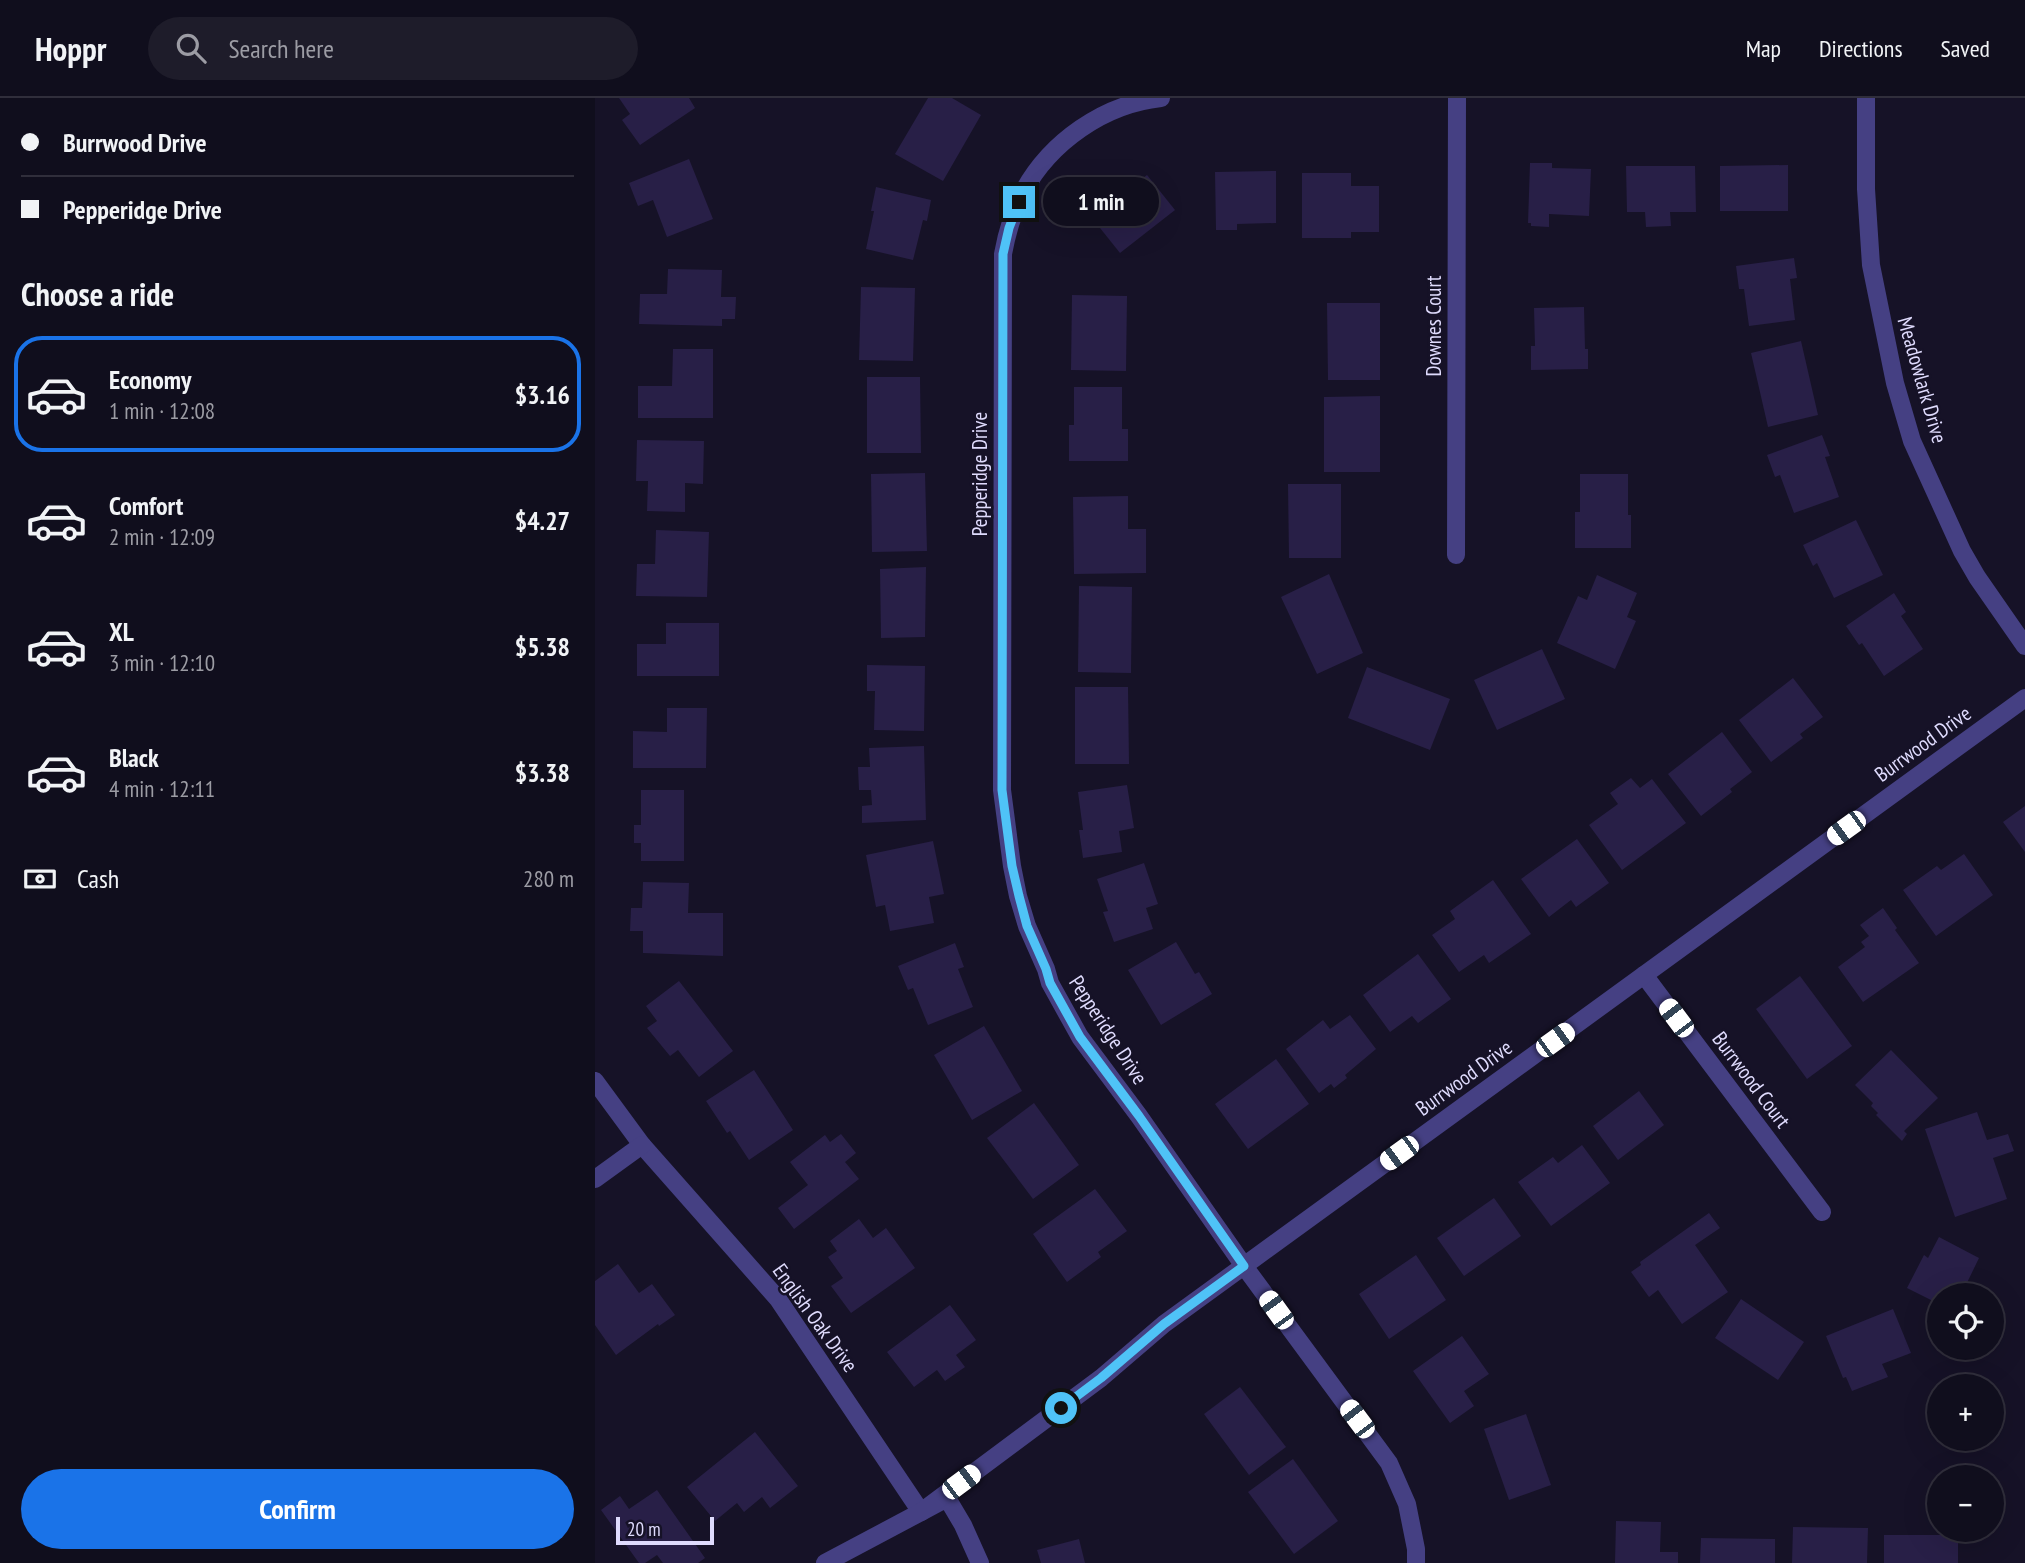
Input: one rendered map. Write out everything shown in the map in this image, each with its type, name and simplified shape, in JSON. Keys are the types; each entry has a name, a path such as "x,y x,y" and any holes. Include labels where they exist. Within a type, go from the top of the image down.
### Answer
{"street":[{"name":"Pepperidge Drive","path":"1161,98 1126,106 1097,119 1070,136 1047,158 1024,190 1009,228 1003,254 1002,790 1012,866 1027,926 1050,983 1080,1037 1389,1463 1407,1504 1416,1549 1416,1563"},
{"name":"Downes Court","path":"1456,555 1457,98"},
{"name":"Meadowlark Drive","path":"1866,98 1866,189 1871,265 1895,383 1913,441 1962,551 1976,577 2025,646"},
{"name":"Burrwood Drive","path":"825,1563 921,1512 1101,1378 1164,1324 2025,698"},
{"name":"Burrwood Court","path":"1644,975 1822,1212"},
{"name":"English Oak Drive","path":"595,1081 642,1145 778,1299 921,1512"},
{"path":"595,1179 642,1145"},
{"path":"921,1512 947,1498 980,1563"}],"building":[{"path":"619,98 689,98 695,108 640,145 622,120 630,114"},
{"path":"928,98 952,98 981,115 943,181 895,154"},
{"path":"689,159 713,219 667,237 653,200 638,206 629,183"},
{"path":"1530,163 1552,163 1552,168 1591,169 1589,216 1549,214 1549,227 1531,226 1531,223 1528,223"},
{"path":"1788,165 1788,211 1720,211 1720,166"},
{"path":"1626,166 1695,166 1696,212 1670,212 1671,226 1646,227 1645,212 1627,212"},
{"path":"1276,171 1276,223 1237,224 1237,230 1216,230 1215,172"},
{"path":"1302,173 1351,173 1351,186 1379,186 1379,232 1351,232 1351,238 1302,238"},
{"path":"1147,175 1175,210 1120,253 1092,218"},
{"path":"876,187 931,200 927,221 923,220 913,260 866,249"},
{"path":"1794,258 1797,278 1790,279 1795,320 1749,326 1744,289 1739,289 1736,266"},
{"path":"668,269 722,270 721,297 736,297 735,319 722,319 722,326 639,324 640,294 667,294"},
{"path":"861,287 915,288 913,361 859,360"},
{"path":"1072,295 1127,296 1126,371 1071,370"},
{"path":"1327,303 1380,303 1380,380 1328,380"},
{"path":"1584,307 1588,369 1531,370 1531,346 1535,346 1534,308"},
{"path":"1801,341 1818,415 1768,427 1751,353"},
{"path":"673,349 713,349 713,418 638,418 638,386 672,386"},
{"path":"867,377 920,377 921,453 867,453"},
{"path":"1074,387 1122,387 1122,429 1128,429 1128,461 1069,461 1069,425 1074,425"},
{"path":"1380,396 1380,472 1324,472 1324,397"},
{"path":"1822,435 1830,456 1825,457 1839,497 1794,513 1780,475 1775,477 1767,455"},
{"path":"637,440 704,441 703,484 685,483 685,512 647,511 648,481 636,481"},
{"path":"925,473 927,551 872,552 871,474"},
{"path":"1580,474 1628,474 1631,548 1575,548 1575,512 1580,512"},
{"path":"1288,484 1341,484 1341,558 1289,558"},
{"path":"1128,496 1128,529 1146,529 1146,573 1074,574 1073,497"},
{"path":"1856,520 1883,575 1834,598 1817,563 1813,566 1803,545"},
{"path":"656,530 709,532 707,597 636,596 637,564 655,564"},
{"path":"926,567 925,637 881,638 880,569"},
{"path":"1329,574 1363,653 1317,674 1281,597"},
{"path":"1597,575 1637,593 1627,617 1636,621 1615,669 1557,643 1578,596 1587,600"},
{"path":"1079,586 1132,587 1131,673 1078,672"},
{"path":"1894,593 1906,612 1901,616 1923,649 1884,676 1862,643 1859,645 1846,626"},
{"path":"666,623 719,623 719,676 637,676 637,644 666,644"},
{"path":"1542,649 1565,699 1497,730 1474,680"},
{"path":"867,665 925,666 924,731 874,730 875,691 867,691"},
{"path":"1367,667 1450,699 1430,750 1348,718"},
{"path":"1793,678 1823,717 1800,734 1803,738 1771,762 1739,720"},
{"path":"1075,687 1128,687 1129,764 1075,764"},
{"path":"667,708 707,708 706,768 633,768 633,731 667,732"},
{"path":"1722,732 1752,772 1701,816 1668,774"},
{"path":"924,746 926,820 862,823 862,806 872,805 871,790 859,790 858,767 870,767 869,748"},
{"path":"1631,778 1640,788 1652,779 1686,823 1622,870 1589,825 1618,804 1610,793"},
{"path":"1127,785 1134,828 1119,831 1122,852 1083,858 1079,830 1083,830 1078,792"},
{"path":"641,790 684,790 684,861 641,861 641,843 634,843 634,825 641,825"},
{"path":"2025,806 2025,852 2003,822"},
{"path":"1577,839 1609,883 1576,907 1571,900 1549,917 1521,879"},
{"path":"933,841 944,894 929,897 934,923 890,931 885,905 876,907 866,855"},
{"path":"1964,854 1993,895 1936,936 1903,890 1937,866 1941,870"},
{"path":"1144,863 1158,904 1146,908 1153,929 1114,942 1103,912 1108,911 1097,879"},
{"path":"1493,880 1531,934 1489,963 1484,955 1459,972 1432,935 1455,919 1450,911"},
{"path":"643,882 689,883 688,913 723,913 723,956 643,953 643,931 630,931 631,908 642,908"},
{"path":"1883,908 1919,963 1863,1002 1838,967 1865,947 1861,942 1869,936 1860,925"},
{"path":"1176,942 1195,974 1199,972 1212,994 1161,1025 1128,970"},
{"path":"955,943 964,967 958,969 973,1007 928,1025 913,988 908,990 898,966"},
{"path":"1418,954 1451,999 1418,1023 1412,1016 1390,1032 1363,995"},
{"path":"1800,976 1852,1046 1807,1079 1756,1009"},
{"path":"679,981 733,1051 699,1077 678,1050 670,1056 647,1028 657,1021 646,1006"},
{"path":"1350,1015 1376,1049 1345,1075 1347,1078 1334,1088 1331,1084 1319,1093 1286,1049 1323,1020 1330,1029"},
{"path":"984,1026 1022,1091 972,1120 934,1055"},
{"path":"1891,1050 1938,1098 1904,1131 1907,1134 1902,1141 1876,1115 1878,1113 1871,1106 1873,1103 1855,1085"},
{"path":"1276,1059 1309,1104 1248,1149 1215,1104"},
{"path":"754,1070 793,1130 749,1160 706,1101"},
{"path":"1639,1091 1664,1125 1618,1160 1593,1126"},
{"path":"1034,1103 1079,1165 1033,1199 987,1138"},
{"path":"1977,1112 1987,1140 2008,1134 2014,1151 1993,1158 2007,1199 1955,1217 1925,1129"},
{"path":"841,1134 856,1153 845,1162 859,1179 794,1229 778,1208 808,1185 790,1162 825,1135 830,1142"},
{"path":"1582,1145 1610,1183 1551,1226 1518,1182 1553,1157 1558,1163"},
{"path":"1095,1189 1127,1231 1098,1252 1101,1257 1067,1282 1033,1234"},
{"path":"1494,1198 1521,1236 1464,1276 1437,1238"},
{"path":"1709,1213 1720,1228 1695,1245 1728,1292 1682,1324 1658,1290 1649,1297 1631,1272 1641,1265 1640,1262"},
{"path":"859,1219 873,1238 886,1228 915,1268 851,1313 831,1286 843,1278 828,1257 837,1251 830,1241"},
{"path":"1939,1237 1979,1258 1967,1283 1927,1283 1927,1298 1907,1288 1924,1255 1928,1258"},
{"path":"1416,1255 1446,1300 1389,1339 1359,1294"},
{"path":"618,1264 639,1293 652,1284 675,1315 616,1355 595,1325 595,1281"},
{"path":"1741,1299 1804,1342 1778,1380 1715,1338"},
{"path":"950,1305 976,1340 956,1355 965,1367 945,1381 937,1370 914,1387 887,1352"},
{"path":"1893,1309 1911,1353 1882,1364 1888,1377 1852,1391 1846,1377 1843,1378 1826,1336"},
{"path":"1462,1336 1489,1374 1464,1391 1474,1406 1450,1423 1413,1371"},
{"path":"1240,1387 1286,1447 1249,1475 1204,1414"},
{"path":"1526,1414 1551,1485 1509,1500 1484,1429"},
{"path":"755,1432 798,1486 770,1508 762,1497 744,1512 737,1503 715,1521 687,1487"},
{"path":"1293,1459 1338,1521 1294,1554 1248,1492"},
{"path":"657,1490 705,1558 698,1563 663,1563 657,1555 645,1563 639,1563 601,1510 620,1496 629,1509"},
{"path":"1616,1521 1661,1522 1660,1552 1678,1552 1678,1563 1615,1563"},
{"path":"1793,1527 1868,1528 1867,1563 1792,1563"},
{"path":"1884,1535 1927,1535 1927,1542 1958,1542 1958,1563 1884,1563"},
{"path":"1701,1538 1775,1539 1775,1563 1700,1563"},
{"path":"1079,1539 1085,1563 1041,1563 1037,1550"}],"route":[{"path":"1019,202 1003,254 1002,790 1012,866 1027,926 1038,954 1050,983 1080,1037 1244,1266 1164,1324 1061,1408"}]}
